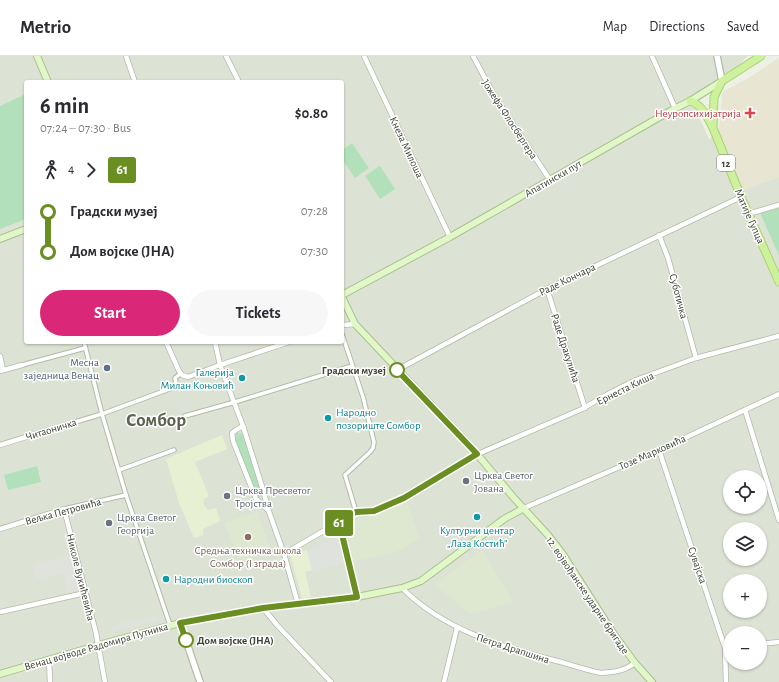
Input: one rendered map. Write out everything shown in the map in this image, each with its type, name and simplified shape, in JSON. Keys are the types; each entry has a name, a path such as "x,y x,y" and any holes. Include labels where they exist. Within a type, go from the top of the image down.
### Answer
{"main road":[{"path":"37,56 47,80"},
{"name":"Апатински пут","path":"344,295 450,237 675,108 690,101 761,56"},
{"name":"Матије Гупца","path":"722,81 714,97 713,128 740,197 779,282"},
{"path":"690,101 699,106 713,128"},
{"path":"0,239 24,230"},
{"name":"12. војвођанске ударне бригаде","path":"344,300 355,324 477,454 548,535 562,553 613,633 635,663 652,682"},
{"name":"Венац војводе Радомира Путника","path":"0,674 170,625 263,608 357,597 402,588 421,581 504,519 524,508"}],"street":[{"path":"126,56 134,80"},
{"path":"226,56 238,80"},
{"name":"Кнеза Милоша","path":"364,56 450,237"},
{"name":"Јожефа Флосбергера","path":"473,56 495,97 550,180"},
{"path":"652,56 675,108"},
{"path":"717,56 722,81"},
{"name":"Раде Кончара","path":"397,370 547,289 740,197"},
{"path":"748,214 779,205"},
{"name":"Суботичка","path":"659,235 668,258 696,358"},
{"name":"Раде Дракулића","path":"547,289 585,408"},
{"path":"344,325 355,324"},
{"name":"Ернеста Киша","path":"356,512 374,511 404,498 477,454 585,408 608,394 636,380 696,358 779,336"},
{"path":"284,554 356,512 345,474 373,448 374,442 363,398 344,340"},
{"path":"85,344 102,414 126,495 170,625"},
{"path":"167,344 182,375 191,377 220,365 282,344"},
{"path":"215,344 220,365 243,426 268,509 284,554 298,604"},
{"path":"0,356 1,371 86,348"},
{"path":"184,416 352,366"},
{"name":"Читаоничка","path":"0,445 102,414 172,388 176,383 175,378 182,375"},
{"name":"Тозе Марковића","path":"524,508 659,450 779,394"},
{"path":"746,410 779,520"},
{"path":"243,426 232,433 233,441 256,499 268,509"},
{"path":"119,470 174,450"},
{"name":"Сувајска","path":"659,450 723,633"},
{"name":"Вељка Петровића","path":"0,529 64,509 126,495"},
{"name":"Николе Вукићевића","path":"64,509 86,593 105,682"},
{"path":"339,522 357,597"},
{"name":"Петра Драпшина","path":"402,588 411,597 457,628 482,639 518,651 601,673 626,669 635,663"},
{"path":"0,612 86,593"},
{"path":"263,608 331,682"},
{"path":"180,623 200,682"},
{"path":"444,682 457,628"},
{"path":"767,643 779,642"},
{"path":"49,659 50,682"},
{"name":"Сувајска","path":"726,682 727,670"}],"shaded area":[{"path":"0,56 748,56 694,106 709,139 719,133 723,92 749,78 779,58 779,208 760,213 779,256 779,682 0,682"},
{"name":"Неуропсихијатрија","path":"779,58 779,177 745,190 719,133 723,92 749,78"},
{"path":"24,95 24,220 0,229 0,106"},
{"path":"352,143 369,168 355,178 344,162 344,149"},
{"path":"380,166 395,189 380,199 365,176"},
{"path":"779,208 779,256 760,213"},
{"path":"237,433 244,436 262,495 260,497 257,497 234,440"},
{"path":"222,435 227,449 195,462 208,494 208,497 204,499 203,504 208,510 216,508 220,521 203,529 203,535 194,538 179,503 166,459"},
{"path":"37,466 41,482 8,490 4,475"},
{"path":"406,501 420,538 396,552 354,561 345,523 382,513"},
{"name":"Средња техничка школа Сомбор (I зграда)","path":"257,512 271,551 240,563 225,523"},
{"path":"338,538 344,563 312,570 307,550"},
{"path":"307,550 312,570 305,572 311,597 302,598 290,554"},
{"path":"482,550 513,602 471,614 434,584"},
{"path":"70,555 78,590 68,592 63,573 36,579 33,564"},
{"path":"157,616 159,620 112,631 112,628 117,624"}],"bus line":[{"name":"61","path":"186,640 180,623 263,608 357,597 339,522 356,512 374,511 404,498 477,454 397,370"}],"place":[{"name":"Неуропсихијатрија","path":"750,113"},
{"name":"Месна заједница Венац","path":"107,368"},
{"name":"Градски музеј","path":"397,370"},
{"name":"Галерија Милан Коњовић","path":"242,378"},
{"name":"Народно позориште Сомбор","path":"328,418"},
{"name":"Црква Светог Јована","path":"466,481"},
{"name":"Црква Пресветог Тројства","path":"227,496"},
{"name":"Културни центар „Лаза Костић”","path":"477,517"},
{"name":"Црква Светог Георгија","path":"109,523"},
{"name":"Средња техничка школа Сомбор (I зграда)","path":"248,537"},
{"name":"Народни биоскоп","path":"166,579"},
{"name":"Дом војске (ЈНА)","path":"186,640"}],"district":[{"name":"Сомбор","path":"156,419"}]}
